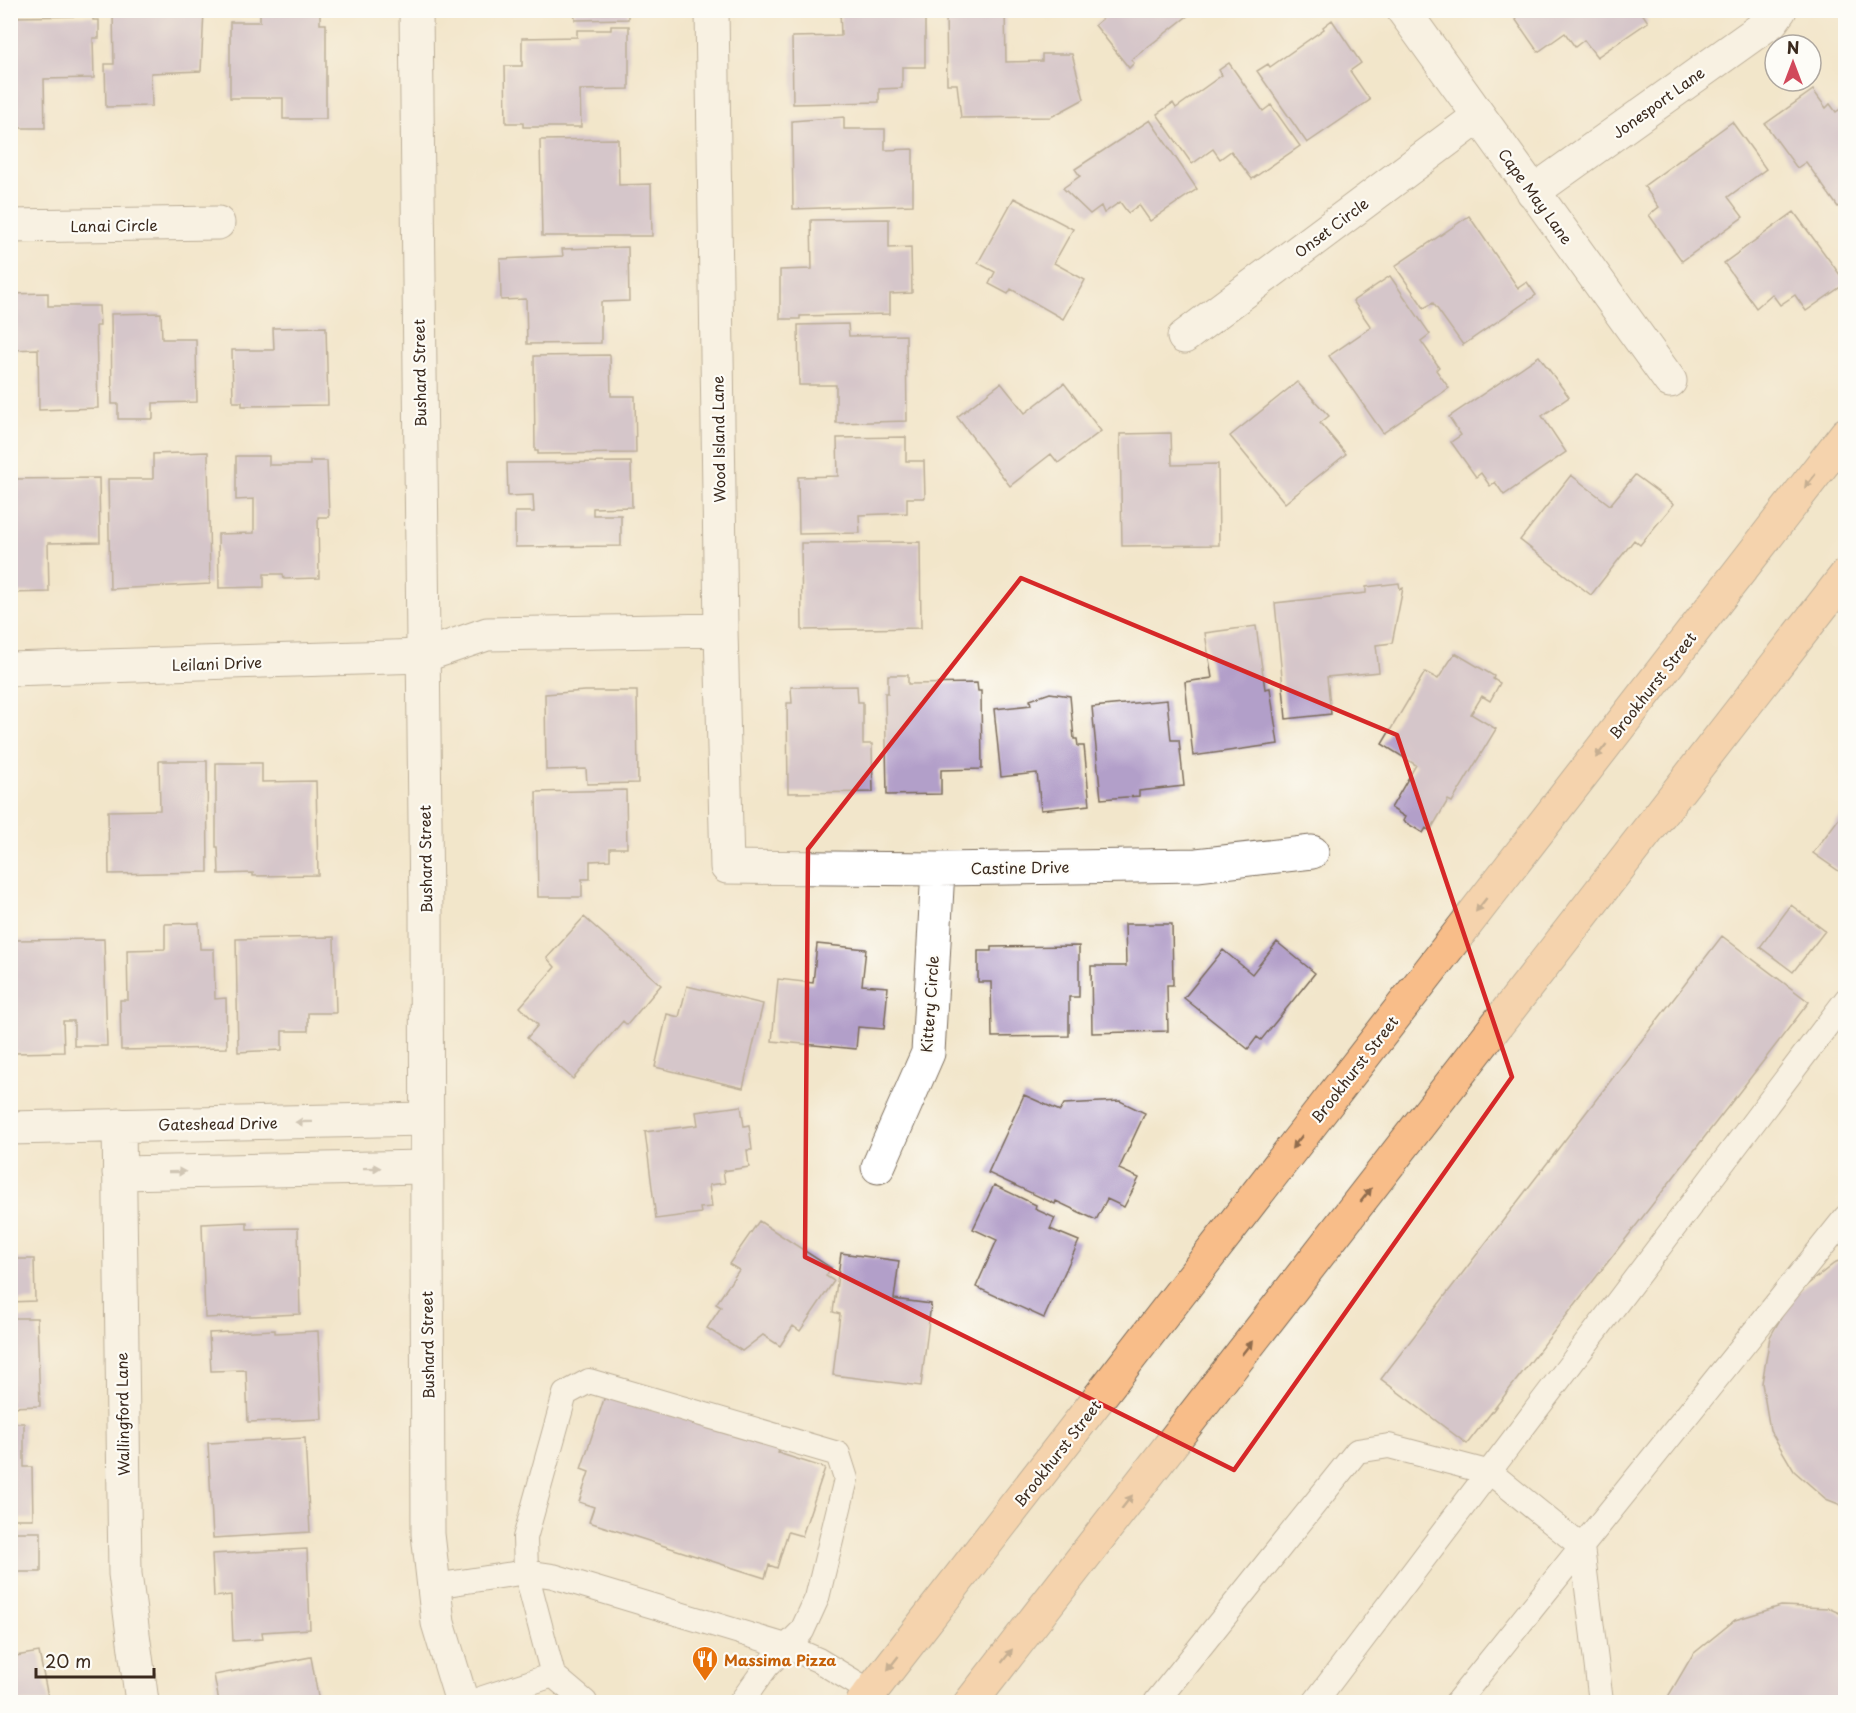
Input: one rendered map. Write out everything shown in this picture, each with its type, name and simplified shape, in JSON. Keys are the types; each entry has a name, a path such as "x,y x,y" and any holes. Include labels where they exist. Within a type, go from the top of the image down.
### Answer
{"main road":[{"name":"Brookhurst Street","path":"867,1697 1845,434"},
{"path":"971,1702 1845,575"}],"street":[{"name":"Bushard Street","path":"416,10 426,912 425,1167 428,1534 438,1623 462,1702"},
{"name":"Wood Island Lane","path":"712,10 721,630 727,867"},
{"name":"Cape May Lane","path":"1403,10 1670,381"},
{"name":"Jonesport Lane","path":"1533,192 1772,21 1780,10"},
{"name":"Onset Circle","path":"1184,337 1478,117"},
{"name":"Lanai Circle","path":"10,226 218,223"},
{"name":"Leilani Drive","path":"10,669 423,656 487,634 721,630"},
{"name":"Castine Drive","path":"727,867 938,868 1197,865 1312,852"},
{"name":"Kittery Circle","path":"878,1167 928,1053 938,868"},
{"name":"Gateshead Drive","path":"10,1128 425,1119"},
{"name":"Wallingford Lane","path":"119,1125 125,1574 142,1702"},
{"path":"119,1173 425,1167"}],"lane":[{"path":"1315,1702 1491,1473 1845,1000"},
{"path":"1457,1702 1845,1217"},
{"path":"585,1702 553,1676 526,1572 525,1538 565,1394 589,1381 838,1454 846,1479 817,1598 802,1631 767,1666 741,1702"},
{"path":"1156,1702 1357,1451 1389,1446 1491,1473 1582,1547 1601,1702"},
{"path":"435,1586 526,1572 553,1576 786,1646 818,1660 867,1697"},
{"path":"471,1702 553,1676"}],"highlighted area":[{"path":"1021,578 1397,735 1512,1077 1234,1470 805,1257 808,849"}],"building":[{"path":"260,10 320,10 320,24 326,24 326,119 283,119 283,98 230,98 230,22 260,22"},
{"path":"574,10 628,10 628,19 575,20"},
{"path":"840,10 925,11 925,67 902,67 902,88 879,89 879,102 793,104 792,37 841,36"},
{"path":"946,10 1005,10 1006,62 1042,61 1042,54 1072,54 1084,99 1051,117 961,118 957,84 947,84"},
{"path":"1113,10 1188,10 1190,14 1131,60 1134,63 1129,68 1095,25"},
{"path":"1509,10 1640,10 1648,22 1597,57 1584,40 1575,47 1565,33 1538,52"},
{"path":"204,11 201,71 151,73 152,106 106,107 105,64 114,64 113,13"},
{"path":"93,16 93,20 99,20 99,38 93,38 94,78 44,79 45,128 10,128 10,17"},
{"path":"1332,20 1361,63 1350,71 1370,100 1307,143 1257,71 1268,64 1270,67 1324,29 1323,27"},
{"path":"611,26 629,26 629,89 580,90 581,127 523,127 523,123 506,123 505,66 522,66 522,38 577,37 577,30 611,30"},
{"path":"1229,63 1263,111 1271,105 1300,146 1252,179 1231,151 1220,159 1213,149 1192,164 1157,114 1173,103 1176,108 1222,75 1219,70"},
{"path":"1809,93 1815,93 1826,108 1830,104 1836,112 1846,105 1846,202 1838,207 1806,162 1797,168 1765,124"},
{"path":"844,117 844,129 885,129 885,150 913,149 913,205 793,209 792,121"},
{"path":"1150,120 1197,189 1150,221 1139,205 1128,213 1120,202 1104,213 1101,206 1090,214 1063,188 1080,176 1075,169"},
{"path":"1732,122 1766,169 1728,197 1743,217 1682,261 1649,215 1659,207 1644,186"},
{"path":"618,139 619,185 651,184 652,236 542,236 540,140"},
{"path":"1014,198 1073,229 1054,263 1085,280 1063,319 1011,289 1008,294 989,284 995,272 978,263"},
{"path":"1794,212 1846,283 1806,311 1795,295 1780,305 1772,294 1756,308 1724,263"},
{"path":"1469,216 1518,288 1527,282 1536,295 1463,345 1433,303 1424,308 1395,266"},
{"path":"889,219 889,248 911,247 912,293 890,294 890,314 800,316 800,319 780,319 780,270 812,269 811,220"},
{"path":"628,247 629,301 601,302 601,343 527,344 526,299 501,300 500,259 563,256 562,249"},
{"path":"1390,276 1430,334 1421,341 1439,367 1436,370 1449,388 1383,433 1329,356 1371,327 1353,301"},
{"path":"48,293 48,306 99,306 100,326 96,326 98,408 39,410 38,349 10,350 10,294"},
{"path":"161,313 162,339 196,339 197,402 153,403 153,419 118,419 118,404 112,404 111,314"},
{"path":"848,324 849,336 906,335 907,421 836,423 836,385 799,385 798,325"},
{"path":"326,327 328,405 242,406 242,402 233,402 232,350 274,350 273,328"},
{"path":"610,355 611,396 635,396 636,453 538,454 538,451 535,451 534,356"},
{"path":"1539,356 1569,397 1542,416 1566,452 1504,495 1495,482 1490,486 1481,473 1476,477 1451,442 1461,435 1449,417"},
{"path":"1297,382 1329,416 1320,423 1346,454 1285,503 1230,436"},
{"path":"1001,383 1025,413 1064,383 1101,431 1058,463 1051,454 1010,486 957,417"},
{"path":"1171,433 1172,465 1218,464 1219,545 1122,546 1120,434"},
{"path":"906,437 906,461 924,461 925,498 907,498 907,513 859,515 860,533 799,534 798,477 838,476 837,438"},
{"path":"208,452 210,584 110,589 108,479 153,479 153,454"},
{"path":"236,456 269,456 269,465 310,465 310,461 327,461 329,517 318,517 319,578 284,579 283,574 264,574 264,587 219,588 218,534 254,533 254,499 236,500"},
{"path":"631,462 632,507 593,508 593,515 621,515 621,546 515,547 515,512 534,512 533,495 508,496 507,463"},
{"path":"1571,475 1610,505 1635,475 1674,504 1640,545 1634,540 1591,595 1520,540"},
{"path":"99,478 100,542 48,543 49,592 10,593 10,479"},
{"path":"920,542 921,628 802,630 801,543"},
{"path":"1399,583 1400,589 1403,588 1392,643 1376,645 1379,672 1327,677 1331,714 1286,719 1275,603 1366,593 1366,587"},
{"path":"1256,626 1265,689 1270,688 1278,744 1193,756 1185,682 1212,678 1205,633"},
{"path":"1455,653 1494,676 1493,679 1500,683 1490,701 1482,696 1471,714 1496,729 1452,802 1448,800 1430,831 1426,828 1423,833 1403,821 1405,817 1391,808 1416,765 1382,744 1425,672 1438,679"},
{"path":"888,675 908,675 908,684 977,683 978,691 981,691 982,769 941,770 941,794 887,795 885,693 888,693"},
{"path":"857,686 858,702 863,702 863,744 872,744 873,792 788,793 787,703 792,703 791,687"},
{"path":"637,691 638,783 587,784 586,769 546,770 545,694"},
{"path":"1050,693 1070,696 1074,739 1077,739 1078,746 1084,746 1090,805 1041,810 1037,773 1001,777 994,709 1031,705 1030,700"},
{"path":"1167,700 1171,740 1179,740 1184,786 1139,791 1139,796 1101,799 1092,707"},
{"path":"159,761 207,761 208,872 109,874 108,811 160,810"},
{"path":"216,763 262,763 262,782 316,781 318,875 219,874 218,847 216,847"},
{"path":"626,790 627,848 610,848 610,860 590,861 590,879 582,879 582,897 538,897 536,792"},
{"path":"1846,809 1846,876 1813,853"},
{"path":"1791,905 1825,931 1793,972 1760,947"},
{"path":"584,917 661,985 627,1025 623,1021 573,1079 527,1038 538,1025 520,1007 555,967 547,958"},
{"path":"199,923 200,949 214,949 215,999 226,998 227,1048 121,1050 120,1000 128,1000 127,950 165,949 165,924"},
{"path":"1125,924 1172,924 1173,985 1167,985 1168,1031 1092,1033 1091,966 1126,966"},
{"path":"1722,936 1809,1002 1467,1444 1381,1379"},
{"path":"334,937 336,1013 308,1013 308,1031 282,1031 282,1050 238,1052 236,939"},
{"path":"104,939 107,1046 74,1046 74,1021 63,1021 64,1052 14,1053 13,940"},
{"path":"1277,942 1315,973 1261,1040 1257,1037 1248,1049 1184,998 1223,950 1252,974"},
{"path":"817,944 866,949 862,985 888,987 884,1029 858,1027 856,1049 772,1041 778,979 813,983"},
{"path":"1079,946 1079,997 1069,997 1069,1036 992,1037 991,982 978,982 978,951 991,951 991,947"},
{"path":"687,986 763,1004 743,1088 655,1067 667,1014 679,1017"},
{"path":"1024,1095 1060,1111 1064,1104 1120,1101 1145,1113 1119,1169 1139,1178 1124,1207 1107,1199 1096,1220 988,1173"},
{"path":"741,1106 744,1126 749,1125 752,1150 747,1150 749,1167 723,1171 725,1183 709,1185 712,1207 700,1208 701,1213 656,1219 645,1132 698,1125 696,1112"},
{"path":"994,1185 1036,1205 1035,1209 1055,1218 1050,1229 1079,1241 1044,1318 976,1287 997,1240 973,1229"},
{"path":"759,1221 831,1268 826,1276 834,1281 800,1331 793,1326 780,1346 763,1335 742,1351 707,1328 721,1307 716,1304 739,1270 729,1264"},
{"path":"247,1222 247,1229 298,1228 300,1314 205,1318 202,1224"},
{"path":"841,1253 899,1261 894,1299 931,1304 921,1386 833,1375 840,1314 833,1312"},
{"path":"10,1259 34,1259 35,1301 10,1302"},
{"path":"1846,1259 1846,1507 1826,1499 1794,1471 1770,1430 1762,1383 1770,1337 1794,1295 1836,1262"},
{"path":"10,1318 37,1318 40,1406 10,1407"},
{"path":"275,1330 275,1333 318,1331 322,1419 248,1422 246,1370 211,1371 209,1333"},
{"path":"605,1396 781,1445 778,1453 825,1468 802,1536 788,1532 777,1568 769,1565 765,1578 589,1522 594,1507 579,1502 589,1472 581,1469"},
{"path":"10,1423 24,1423 24,1467 32,1467 33,1519 10,1519"},
{"path":"305,1438 310,1532 213,1538 208,1443"},
{"path":"10,1532 41,1532 41,1572 15,1572 15,1599 10,1599"},
{"path":"307,1549 310,1629 262,1632 263,1639 233,1641 231,1595 214,1597 212,1554"},
{"path":"1781,1606 1828,1608 1846,1616 1846,1702 1668,1702 1669,1695 1693,1654 1735,1620"},
{"path":"39,1652 49,1702 10,1702 10,1657"},
{"path":"311,1657 319,1702 219,1702 214,1675"}],"place":[{"name":"Massima Pizza","path":"705,1682"}]}
